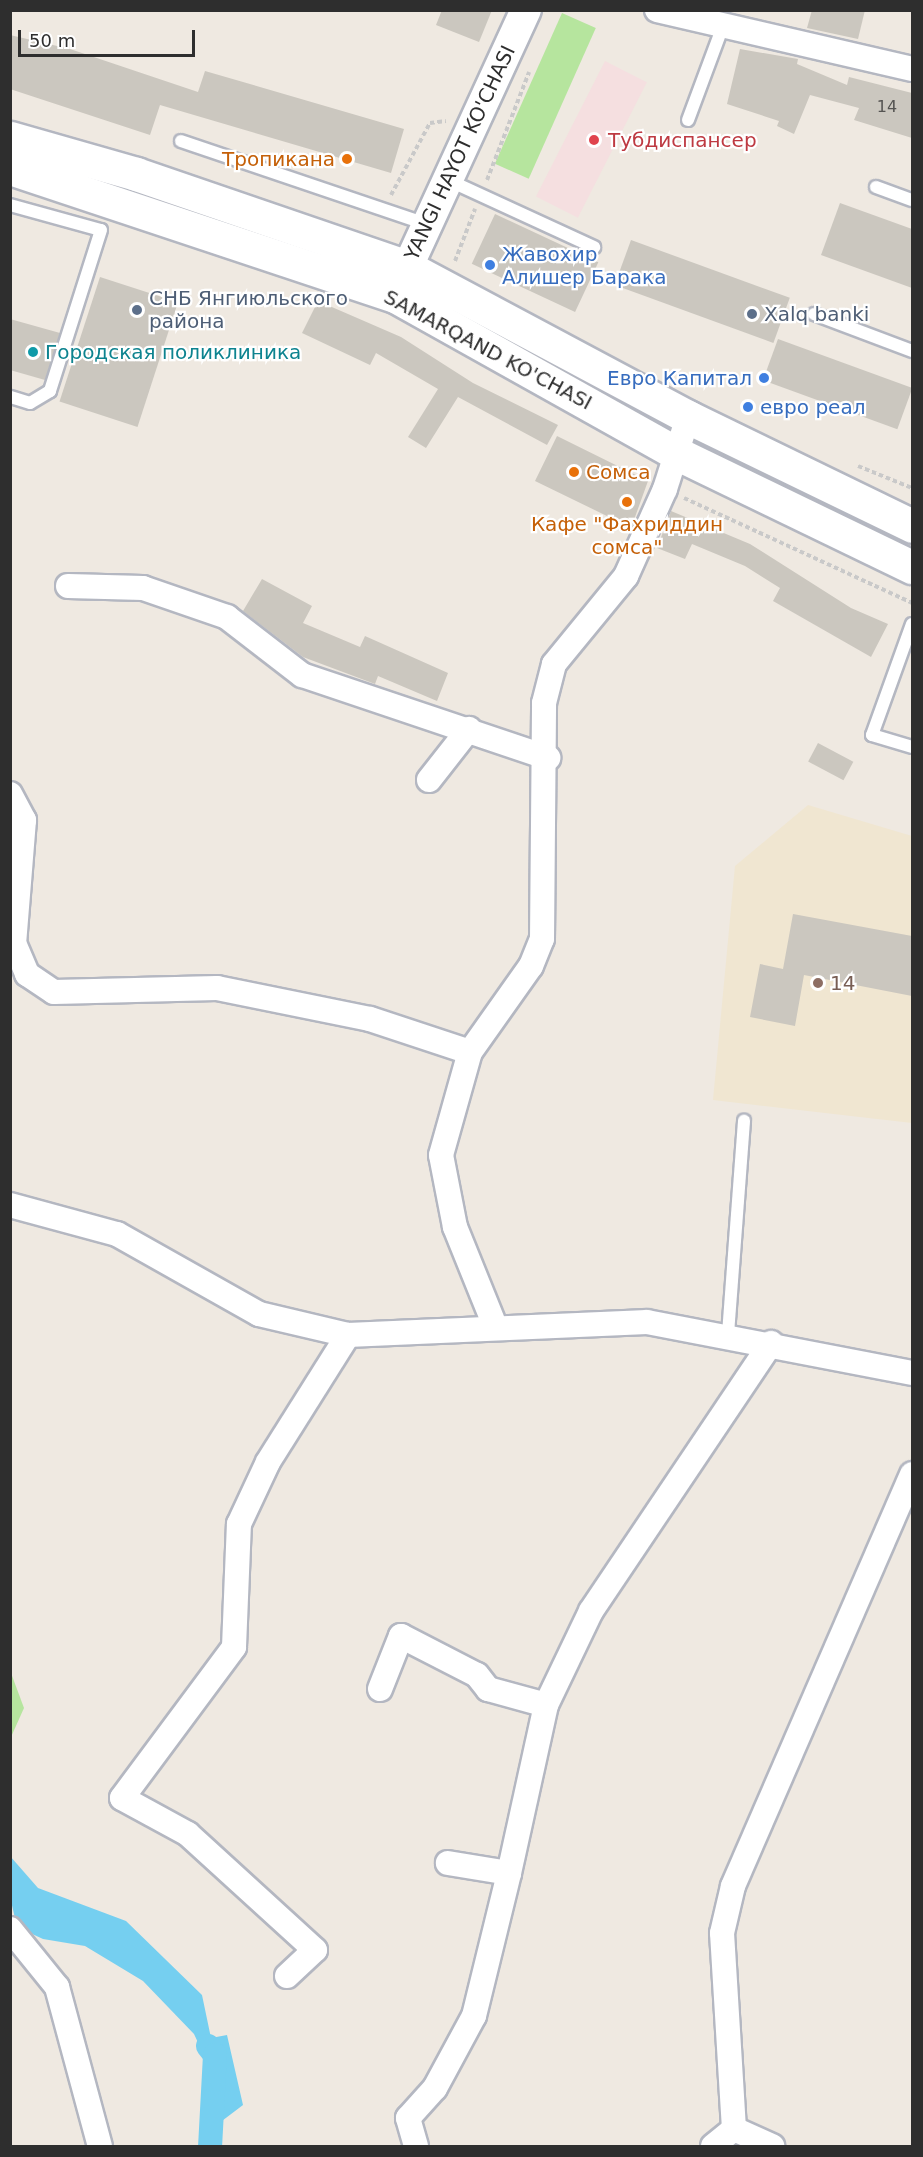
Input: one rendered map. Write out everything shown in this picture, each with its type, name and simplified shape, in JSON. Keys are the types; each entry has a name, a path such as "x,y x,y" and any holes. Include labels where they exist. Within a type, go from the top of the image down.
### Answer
{"main road":[{"name":"SAMARQAND KO'CHASI","path":"10,138 136,174 407,267 688,417 912,526"},
{"name":"SAMARQAND KO'CHASI","path":"10,168 395,296 678,454 912,567"}],"street":[{"name":"YANGI HAYOT KO'CHASI","path":"395,296 526,10"},
{"path":"657,10 912,69"},
{"path":"495,1326 443,1184 441,1155 470,1052 531,966 543,939 548,758 544,703 554,664 626,576 678,454 688,417"},
{"path":"68,586 143,588 227,617 302,675 469,729 548,758"},
{"path":"429,780 469,729"},
{"path":"10,794 24,820 14,944 27,974 54,992 217,988 370,1019 470,1052"},
{"path":"10,1205 117,1234 259,1314 348,1335 495,1326 647,1322 728,1334 912,1373"},
{"path":"286,1976 315,1950 188,1834 122,1798 234,1647 239,1524 268,1462 348,1335"},
{"path":"416,2146 408,2118 435,2088 474,2016 509,1874 546,1705 591,1611 771,1343"},
{"path":"734,2129 722,1933 733,1886 912,1474"},
{"path":"380,1689 400,1636 477,1675 488,1689 546,1705"},
{"path":"448,1863 509,1874"},
{"path":"10,1929 57,1987 100,2146"},
{"path":"713,2146 734,2129"},
{"path":"734,2129 772,2146"}],"lane":[{"path":"688,120 723,26"},
{"path":"181,141 384,208 428,225"},
{"path":"448,180 594,247"},
{"path":"876,187 912,200"},
{"path":"10,205 101,230 50,391 30,403 10,397"},
{"path":"814,314 912,351"},
{"path":"912,624 873,735 912,747"},
{"path":"728,1334 744,1121"}],"path":[{"path":"443,286 532,65"},
{"path":"384,208 430,123"},
{"path":"664,489 912,603"}],"shaded area":[{"name":"Тубдиспансер","path":"605,61 647,82 578,218 536,196"},
{"name":"14","path":"808,805 912,836 912,1123 713,1100 735,866"}],"green space":[{"path":"562,13 596,28 529,179 495,164"},
{"path":"11,1673 24,1708 10,1737"}],"water":[{"path":"10,1856 38,1888 126,1921 202,1995 211,2038 227,2035 243,2105 210,2130 215,2079 194,2034 143,1981 85,1946 43,1939 17,1927 11,1901"}],"building":[{"path":"442,10 492,10 479,42 436,25"},
{"path":"812,10 865,10 858,39 807,28"},
{"path":"10,35 70,49 198,92 205,71 404,129 391,173 160,105 150,135 10,89"},
{"path":"740,49 798,59 797,64 847,85 849,77 912,93 912,138 854,120 859,108 810,95 794,134 777,126 779,121 727,104"},
{"path":"840,203 912,229 912,288 821,255"},
{"path":"495,214 598,262 575,312 472,264"},
{"path":"631,240 790,298 773,343 615,285"},
{"path":"100,277 178,302 138,427 60,402"},
{"path":"318,301 401,337 473,383 558,425 547,445 458,397 426,448 408,437 438,389 376,353 370,365 302,333"},
{"name":"Городская поликлиника","path":"10,319 60,333 45,380 10,370"},
{"path":"778,339 912,388 897,429 763,380"},
{"path":"557,436 648,481 630,531 607,523 609,517 535,481"},
{"path":"671,511 750,544 851,608 888,624 871,657 773,601 780,588 745,566 692,544 685,559 657,548"},
{"path":"262,579 312,606 303,623 360,647 365,636 448,673 437,701 378,676 375,684 303,657 243,611"},
{"path":"818,743 853,762 843,780 808,762"},
{"path":"793,914 912,936 912,996 804,975 795,1026 750,1017 760,964 783,969"}],"waterway":[{"path":"208,2046 215,2055 210,2146"}],"place":[{"name":"Тубдиспансер","path":"594,140"},
{"name":"Тропикана","path":"347,159"},
{"name":"Жавохир Алишер Барака","path":"490,265"},
{"name":"СНБ Янгиюльского района","path":"137,310"},
{"name":"Xalq banki","path":"752,314"},
{"name":"Городская поликлиника","path":"33,352"},
{"name":"Евро Капитал","path":"764,378"},
{"name":"евро реал","path":"748,407"},
{"name":"Сомса","path":"574,472"},
{"name":"Кафе \"Фахриддин сомса\"","path":"627,502"},
{"name":"14","path":"818,983"}]}
